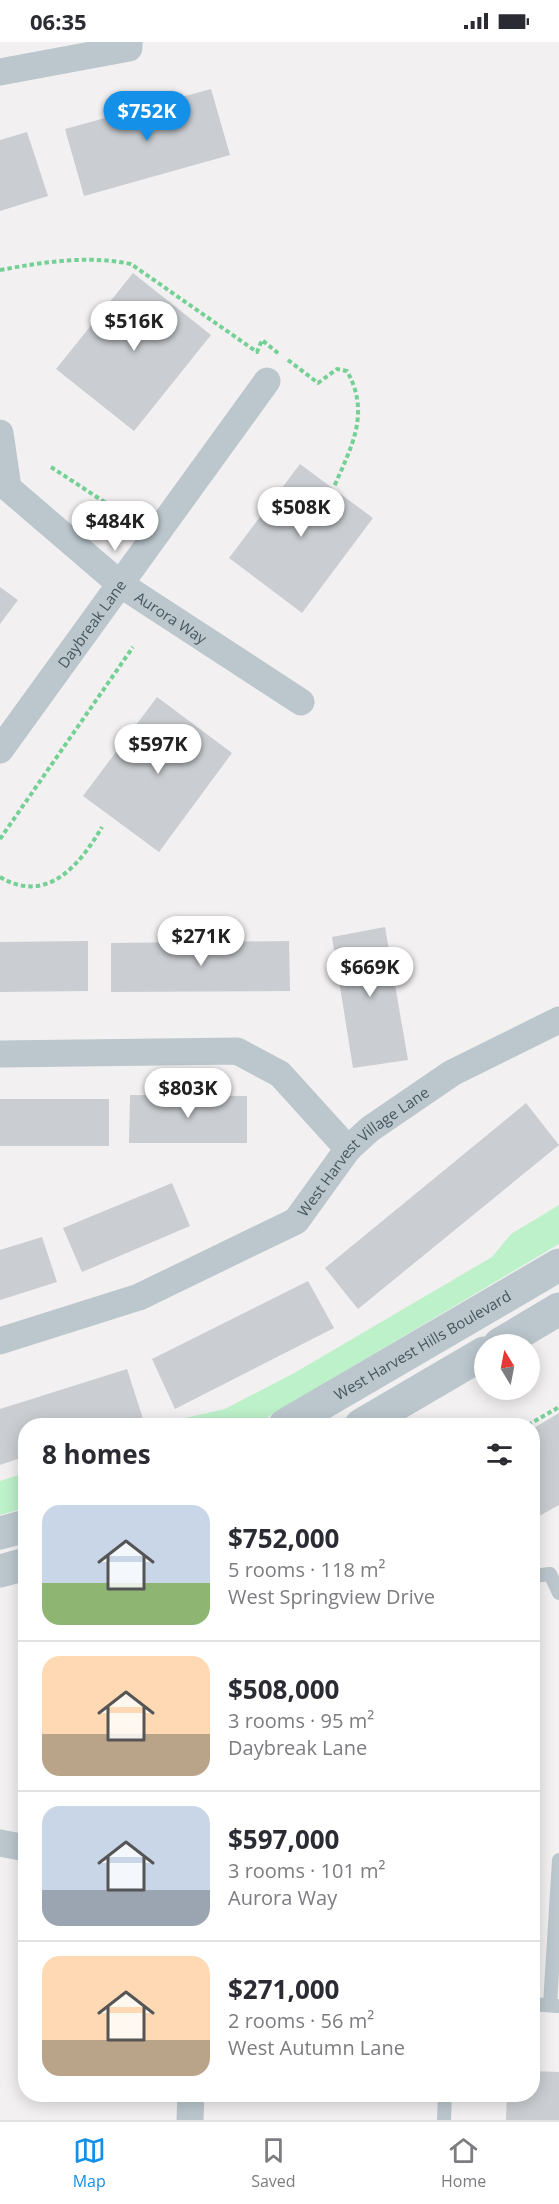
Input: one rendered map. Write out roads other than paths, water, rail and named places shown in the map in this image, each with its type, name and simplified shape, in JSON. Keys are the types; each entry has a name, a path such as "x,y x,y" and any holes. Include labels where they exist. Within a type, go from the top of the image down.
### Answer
{"street":[{"path":"0,72 129,45"},
{"name":"Daybreak Lane","path":"0,750 267,381"},
{"name":"Aurora Way","path":"0,433 8,488 120,584 301,702"},
{"name":"West Harvest Village Lane","path":"0,1341 139,1298 296,1221 348,1149 370,1129 452,1073 559,1020"},
{"path":"0,1054 237,1051 280,1074 348,1149"},
{"name":"West Harvest Hills Boulevard","path":"297,1418 559,1265"},
{"path":"517,1334 559,1309"},
{"path":"374,1418 474,1359"},
{"path":"0,1533 18,1528"},
{"path":"0,1571 18,1566"},
{"path":"0,1843 18,1846"},
{"path":"190,2120 191,2102"}],"lane":[{"path":"540,1575 555,1572 559,1593"},
{"path":"540,2005 555,2006 559,1860"},
{"path":"444,2120 445,2102"}]}
